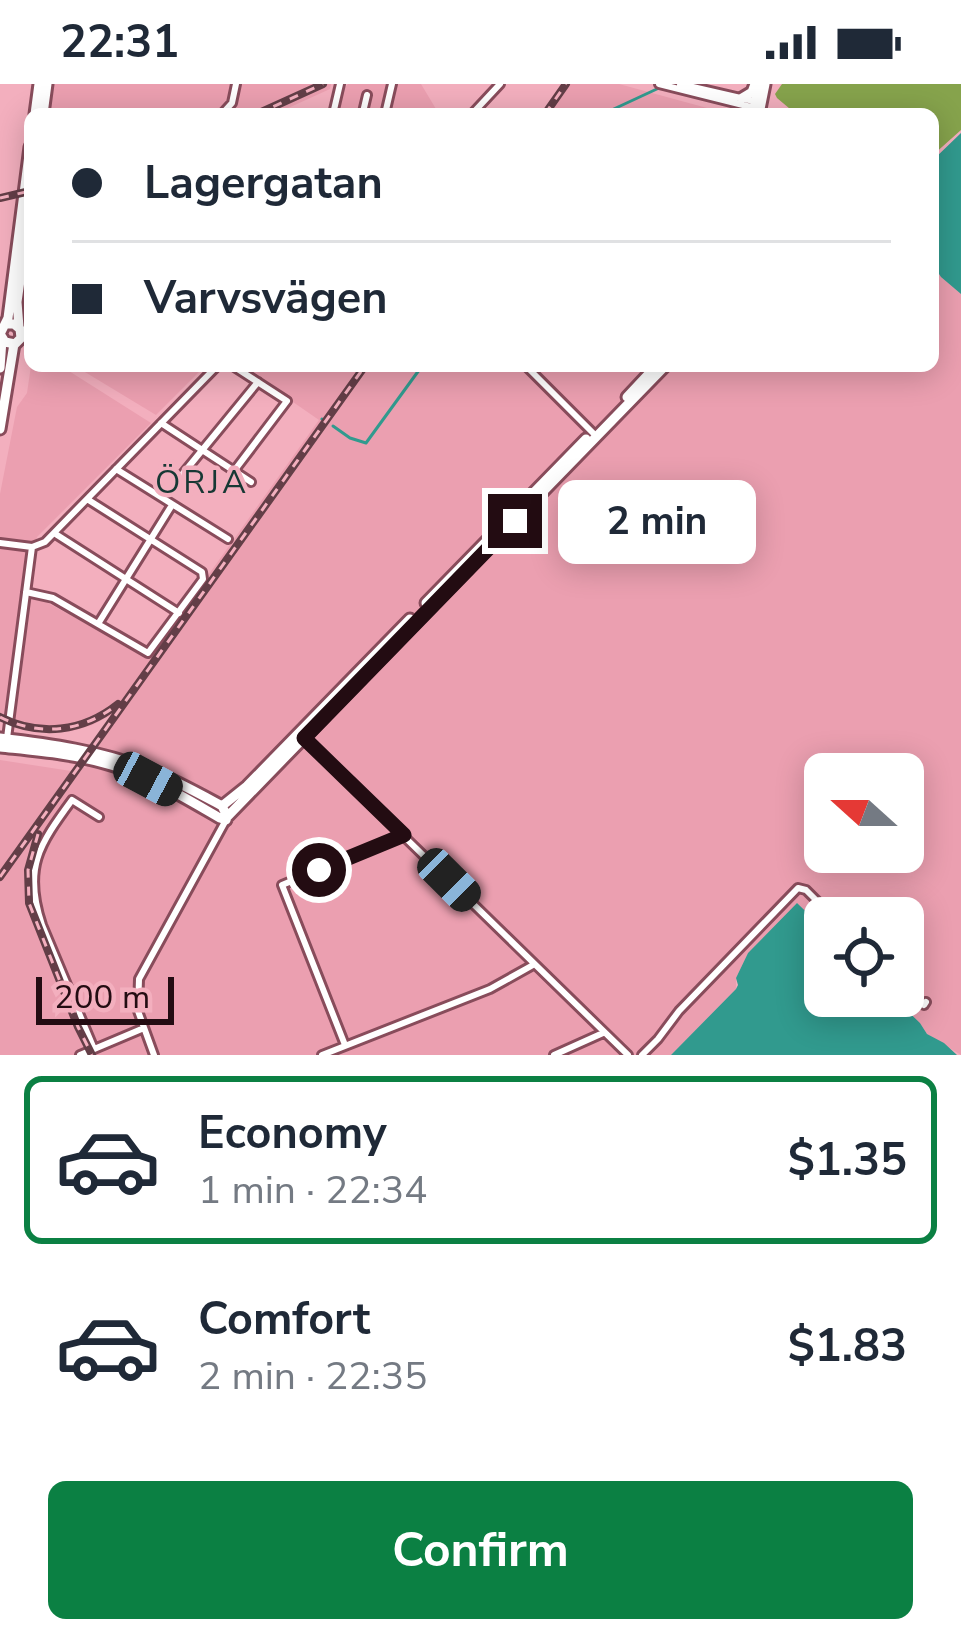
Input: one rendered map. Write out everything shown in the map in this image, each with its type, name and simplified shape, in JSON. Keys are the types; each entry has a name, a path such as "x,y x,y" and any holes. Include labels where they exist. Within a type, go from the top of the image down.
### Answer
{"main road":[{"path":"758,107 760,84"},
{"path":"742,98 760,84"},
{"path":"0,368 24,190"},
{"path":"4,333 21,338 17,302 24,252"},
{"path":"0,430 4,333 14,324 19,327"},
{"path":"225,814 655,372"},
{"path":"225,814 247,786 301,736"},
{"path":"3,743 112,765 225,814"}],"street":[{"path":"478,108 500,84"},
{"path":"659,84 758,107"},
{"path":"680,84 742,98 758,107"},
{"path":"364,108 367,95"},
{"path":"0,543 41,544 211,372"},
{"path":"234,471 287,401 242,372"},
{"path":"532,372 594,435"},
{"path":"181,476 258,382"},
{"path":"161,423 251,482"},
{"path":"116,469 228,539"},
{"path":"26,592 53,598 148,653 204,575 87,499"},
{"path":"98,624 172,505"},
{"path":"55,532 179,613"},
{"path":"3,743 32,547"},
{"path":"301,736 628,1055"},
{"path":"94,1049 41,925 32,877 40,845 72,800 99,818"},
{"path":"154,1055 137,1003 142,971 225,814"},
{"path":"345,1045 282,885 404,835"},
{"path":"642,1055 798,888 813,897"},
{"path":"322,1055 490,989 534,964"},
{"path":"80,1055 144,1028"},
{"path":"554,1055 603,1033"}],"shaded area":[{"path":"52,84 331,84 330,89 288,108 49,108"},
{"path":"348,84 421,84 435,108 338,108"},
{"path":"562,84 619,84 707,108 545,108"},
{"path":"782,84 961,84 961,130 939,150 939,108 789,108 775,94"},
{"path":"961,133 961,294 939,274 939,154"},
{"path":"939,274 961,294 961,1055 927,1034 914,1017 924,1017 924,897 804,897 804,910 797,903 748,953 736,989 671,1055 0,1055 0,760 71,771 77,764 86,768 99,749 90,746 113,714 92,725 50,733 17,727 17,722 0,714 0,494 17,407 27,393 30,372 70,372 151,423 37,537 31,581 35,596 149,658 319,420 250,372 939,372"},
{"path":"85,372 199,372 156,415"},
{"path":"797,903 804,910 804,1017 914,1017 927,1034 957,1055 671,1055 736,989 748,953"}],"waterway":[{"path":"616,108 659,88"},
{"path":"333,426 366,443 418,372"}],"railway":[{"path":"270,108 323,84"},
{"path":"549,108 566,84"},
{"path":"0,198 24,192"},
{"path":"0,877 361,372"},
{"path":"0,717 30,727 61,728 90,721 118,704"},
{"path":"38,834 28,870 29,903 92,1055"}],"district":[{"name":"ÖRJA","path":"202,482"}],"route":[{"path":"319,870 404,835 304,738 515,521"}]}
